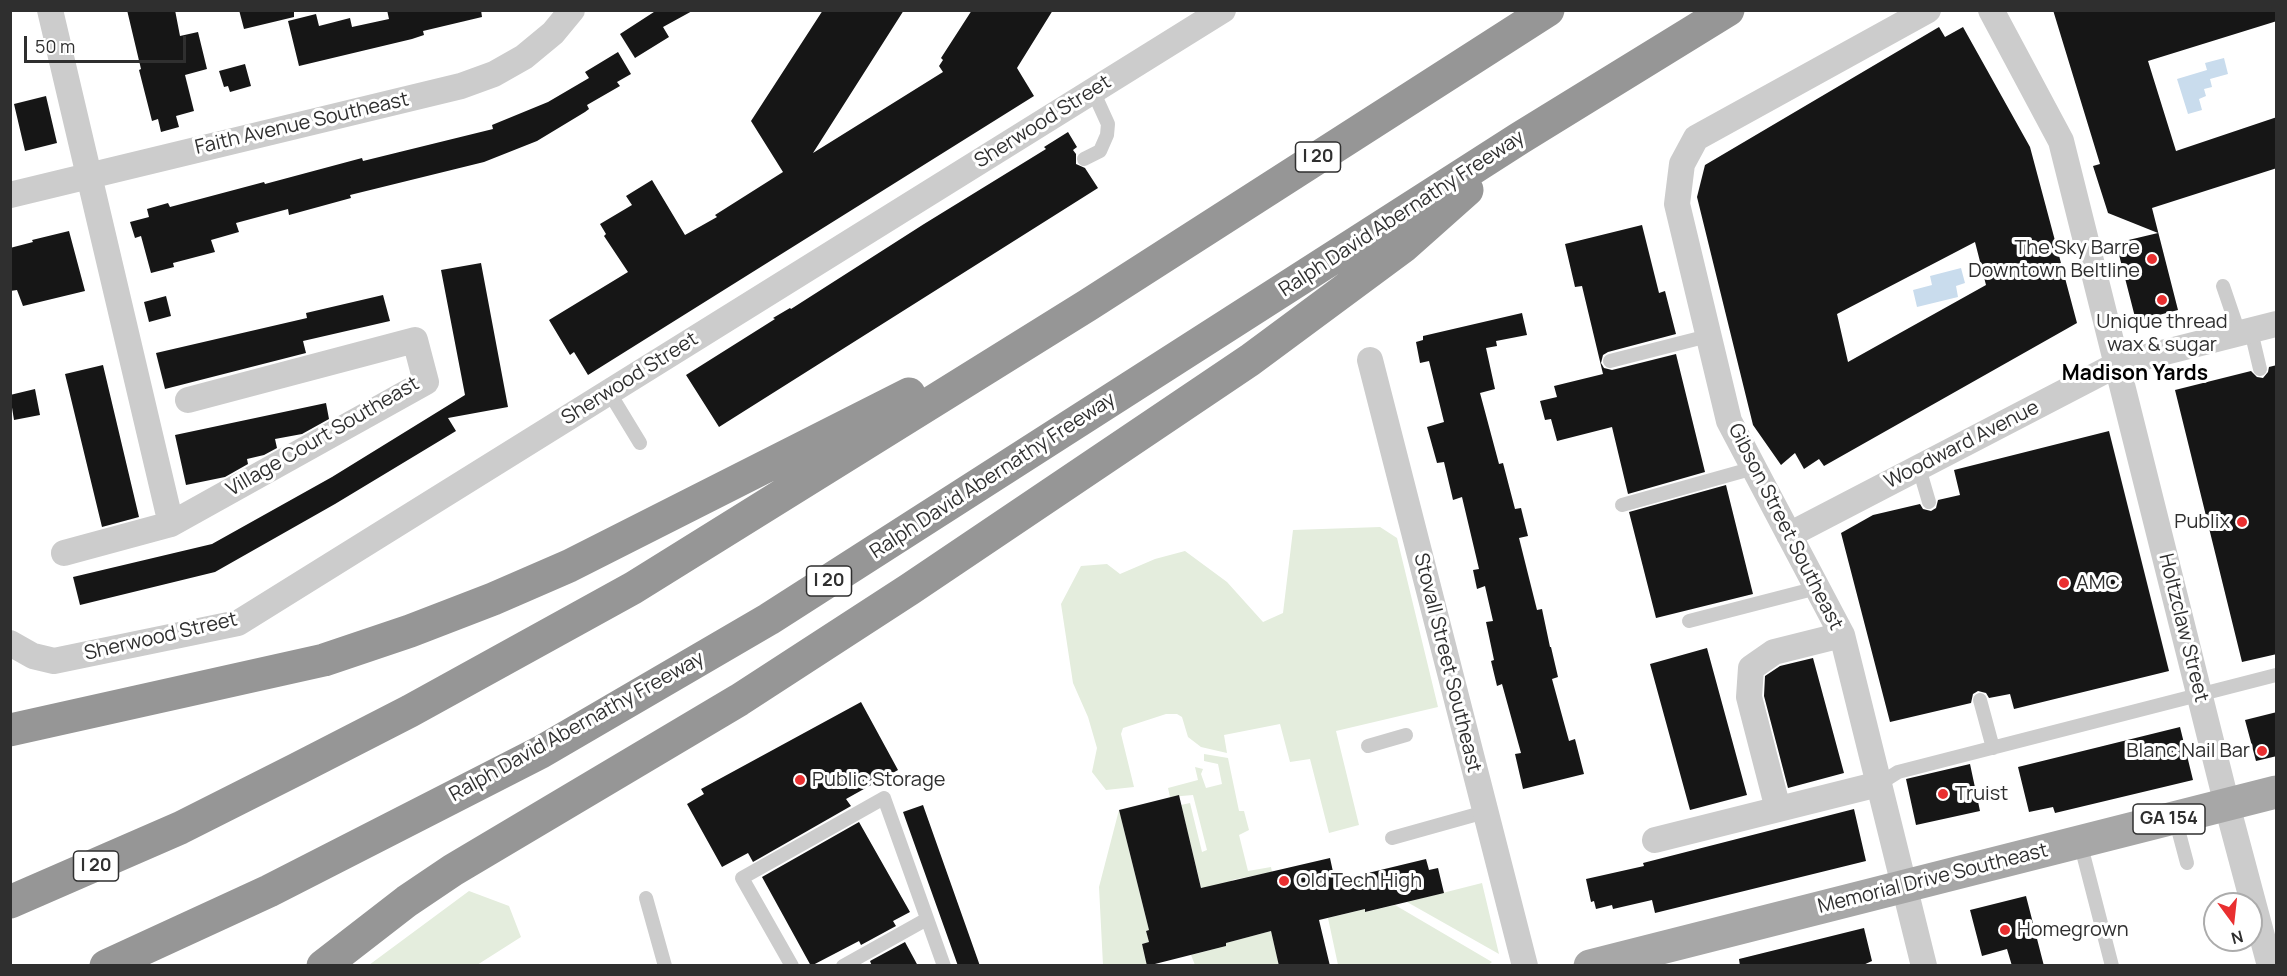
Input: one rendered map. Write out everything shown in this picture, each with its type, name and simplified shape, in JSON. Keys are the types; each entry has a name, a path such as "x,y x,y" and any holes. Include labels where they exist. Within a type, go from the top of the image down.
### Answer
{"highway":[{"name":"I 20","path":"10,902 180,828 410,711 633,588 1088,305 1548,10"},
{"name":"Ralph David Abernathy Freeway","path":"106,966 269,891 541,752 769,619 1520,138 1728,10"},
{"path":"323,966 407,901 453,870 739,700 910,589 1250,360 1404,246 1451,206 1520,138"},
{"path":"10,730 324,660 410,631 493,599 578,561 1088,305"},
{"path":"10,878 180,828"},
{"path":"140,966 269,891"}],"main road":[{"name":"Memorial Drive Southeast","path":"1590,966 2277,792"}],"street":[{"path":"50,10 171,524"},
{"name":"Faith Avenue Southeast","path":"10,195 89,174 461,86 494,74 524,57 554,33 572,10"},
{"name":"Sherwood Street","path":"10,643 33,656 54,661 238,623 1223,10"},
{"name":"Gibson Street Southeast","path":"1924,966 1842,635 1729,421 1677,204 1682,164 1696,138 1928,10"},
{"name":"Holtzclaw Street","path":"1991,10 2061,141 2226,805 2270,966"},
{"name":"Woodward Avenue","path":"1789,535 2118,364 2277,324"},
{"name":"Village Court Southeast","path":"64,553 171,524 426,382 415,340 188,400"},
{"name":"Stovall Street Southeast","path":"1370,360 1525,966"},
{"path":"1778,809 1749,697 1751,668 1774,652 1842,635"},
{"path":"1654,840 1879,784"}],"lane":[{"path":"1084,159 1100,151 1107,135 1108,124 1093,91"},
{"path":"2223,286 2260,369"},
{"path":"1610,361 1708,336"},
{"path":"609,392 640,443"},
{"path":"1623,505 1754,468"},
{"path":"1919,468 1929,502"},
{"path":"1689,621 1817,588"},
{"path":"1879,784 1898,772 2277,675"},
{"path":"1980,700 1993,748"},
{"path":"1368,746 1406,735"},
{"path":"792,966 742,878 884,798 944,966"},
{"path":"1392,838 1485,812"},
{"path":"2175,818 2187,863"},
{"path":"2080,842 2112,966"},
{"path":"646,898 665,966"},
{"path":"851,964 927,919"}],"green space":[{"path":"1380,527 1397,538 1438,707 1336,731 1359,825 1329,833 1310,759 1290,762 1280,724 1224,735 1227,753 1201,747 1188,737 1182,717 1177,714 1166,714 1123,728 1121,734 1134,787 1106,790 1092,772 1097,748 1088,717 1073,683 1061,604 1081,566 1107,564 1120,574 1155,559 1185,551 1227,582 1263,622 1283,613 1293,530"},
{"path":"1204,754 1228,758 1239,811 1244,811 1249,830 1239,835 1248,871 1271,867 1272,872 1232,880 1239,909 1208,916 1181,805 1190,803 1202,852 1207,850 1193,795 1170,797 1168,788 1198,780 1195,767 1203,769 1201,774 1206,788 1222,784 1218,764 1204,761"},
{"path":"1119,810 1149,930 1146,931 1149,942 1142,944 1147,965 1103,965 1099,887"},
{"path":"1482,883 1499,954 1407,902"},
{"path":"469,891 509,906 521,937 477,965 369,965"},
{"path":"1395,905 1492,962 1487,966 1338,965 1328,918"},
{"path":"1271,931 1279,965 1195,965 1191,955 1226,946 1226,943"}],"water":[{"path":"2224,58 2228,74 2210,79 2212,87 2204,89 2206,96 2199,99 2202,110 2188,114 2177,79 2207,70 2205,63"},
{"path":"1961,268 1965,283 1956,286 1958,297 1917,307 1913,290 1932,285 1930,276"}],"building":[{"path":"127,10 175,10 180,36 198,32 207,69 185,75 194,111 176,116 179,127 161,132 158,119 152,121"},
{"path":"239,10 294,10 294,17 244,29"},
{"path":"387,10 481,10 482,17 423,31 424,35 412,39 299,66 288,21 316,14 319,26 350,18 352,27 389,19"},
{"path":"657,10 694,10 663,27 669,37 635,58 620,34"},
{"path":"823,10 904,10 813,153 943,72 939,66 943,60 941,58 972,10 1053,10 1017,68 1034,96 588,375 574,352 570,355 549,320 628,272 604,236 606,234 600,224 632,205 626,196 652,180 685,235 717,217 715,215 783,172 751,121"},
{"path":"2053,10 2277,10 2277,21 2148,61 2176,151 2277,117 2277,168 2152,208 2178,310 2136,321 2116,243 2158,233 2108,213 2093,166 2100,164"},
{"path":"1939,27 1945,37 1963,27 2030,147 2077,323 1824,466 1819,459 1804,469 1795,453 1781,465 1753,425 1697,197 1705,165","holes":["1975,242 1986,285 1848,362 1837,314"]},
{"path":"618,52 631,74 617,82 620,86 587,105 589,109 585,112 537,141 484,162 350,195 351,198 289,215 288,209 236,223 239,232 211,240 215,252 173,263 174,267 151,273 141,236 135,238 130,222 149,217 147,209 168,203 170,207 362,158 363,161 493,129 492,125 548,102 589,78 585,72"},
{"path":"245,64 251,86 230,92 228,86 224,87 219,71"},
{"path":"46,96 57,143 25,151 14,104"},
{"path":"1068,132 1077,147 1073,150 1076,154 1076,164 1085,168 1098,188 719,427 686,375 775,319 773,318 791,309 1046,149 1044,147"},
{"path":"1642,225 1659,293 1665,291 1676,334 1608,352 1603,355 1601,363 1604,368 1612,370 1676,354 1705,472 1628,494 1612,427 1557,441 1551,419 1545,420 1540,401 1557,397 1554,386 1603,374 1582,286 1575,287 1565,244"},
{"path":"69,231 85,291 23,306 17,290 10,291 10,248"},
{"path":"481,263 508,407 448,418 456,431 335,504 215,572 80,605 73,577 212,544 332,477 465,395 441,270"},
{"path":"383,295 390,321 303,341 306,353 165,389 156,353 307,318 306,313"},
{"path":"166,296 171,316 149,322 144,302"},
{"path":"1522,313 1527,335 1496,341 1497,346 1486,348 1495,389 1480,393 1499,464 1503,463 1515,509 1521,508 1528,536 1519,538 1537,610 1542,609 1551,647 1558,677 1552,679 1569,741 1575,739 1584,774 1523,789 1515,754 1521,753 1502,684 1497,686 1491,661 1494,660 1486,622 1493,621 1485,586 1477,589 1473,570 1479,569 1462,497 1453,500 1444,462 1437,463 1427,427 1444,422 1429,361 1420,363 1416,342 1423,340 1423,336"},
{"path":"103,365 139,517 102,527 65,374"},
{"name":"Publix","path":"2277,365 2277,654 2242,662 2175,390 2251,371 2257,377 2263,378 2269,367"},
{"path":"35,389 40,415 14,420 10,395"},
{"path":"326,403 329,419 302,434 275,439 277,448 264,455 247,459 248,464 225,477 186,485 175,435"},
{"name":"AMC","path":"2109,431 2169,671 2014,709 2010,694 1989,698 1986,693 1978,691 1973,694 1971,703 1890,722 1841,533 1873,515 1920,504 1923,509 1931,511 1936,508 1938,500 1960,495 1954,470"},
{"path":"1726,485 1753,594 1656,618 1629,512"},
{"path":"1707,648 1747,795 1690,810 1650,664"},
{"path":"1813,658 1844,773 1788,788 1764,696 1765,676 1780,666"},
{"name":"Public Storage","path":"861,702 898,770 846,799 851,806 753,862 748,853 722,867 687,804 704,794 701,789"},
{"path":"2277,712 2277,756 2256,761 2245,720"},
{"path":"2180,727 2193,780 2055,813 2053,807 2029,812 2018,767"},
{"name":"Truist","path":"1970,764 1980,811 1916,825 1906,779"},
{"name":"Old Tech High","path":"1179,795 1201,888 1330,858 1335,881 1426,859 1429,870 1438,868 1444,893 1365,912 1365,909 1319,920 1330,966 1279,966 1271,931 1226,943 1226,946 1147,966 1142,944 1149,942 1146,931 1149,930 1119,810"},
{"name":"Public Storage","path":"923,805 980,966 958,966 903,812"},
{"path":"1854,809 1866,861 1655,913 1652,900 1613,909 1612,905 1596,909 1594,901 1591,902 1586,879 1644,866 1643,863"},
{"name":"Public Storage","path":"859,822 910,912 893,921 896,926 861,945 859,941 811,966 762,877"},
{"name":"Homegrown","path":"2026,896 2044,966 2012,966 2007,949 1982,956 1970,910"},
{"path":"1864,928 1872,961 1861,966 1740,966 1739,959"},
{"path":"905,942 918,966 872,966 870,961"}],"place":[{"name":"The Sky Barre Downtown Beltline","path":"2152,259"},
{"name":"Unique thread wax & sugar","path":"2162,300"},
{"name":"Publix","path":"2242,522"},
{"name":"AMC","path":"2064,583"},
{"name":"Blanc Nail Bar","path":"2262,751"},
{"name":"Public Storage","path":"800,780"},
{"name":"Truist","path":"1943,794"},
{"name":"Old Tech High","path":"1284,881"},
{"name":"Homegrown","path":"2005,930"}],"district":[{"name":"Madison Yards","path":"2135,374"}]}
